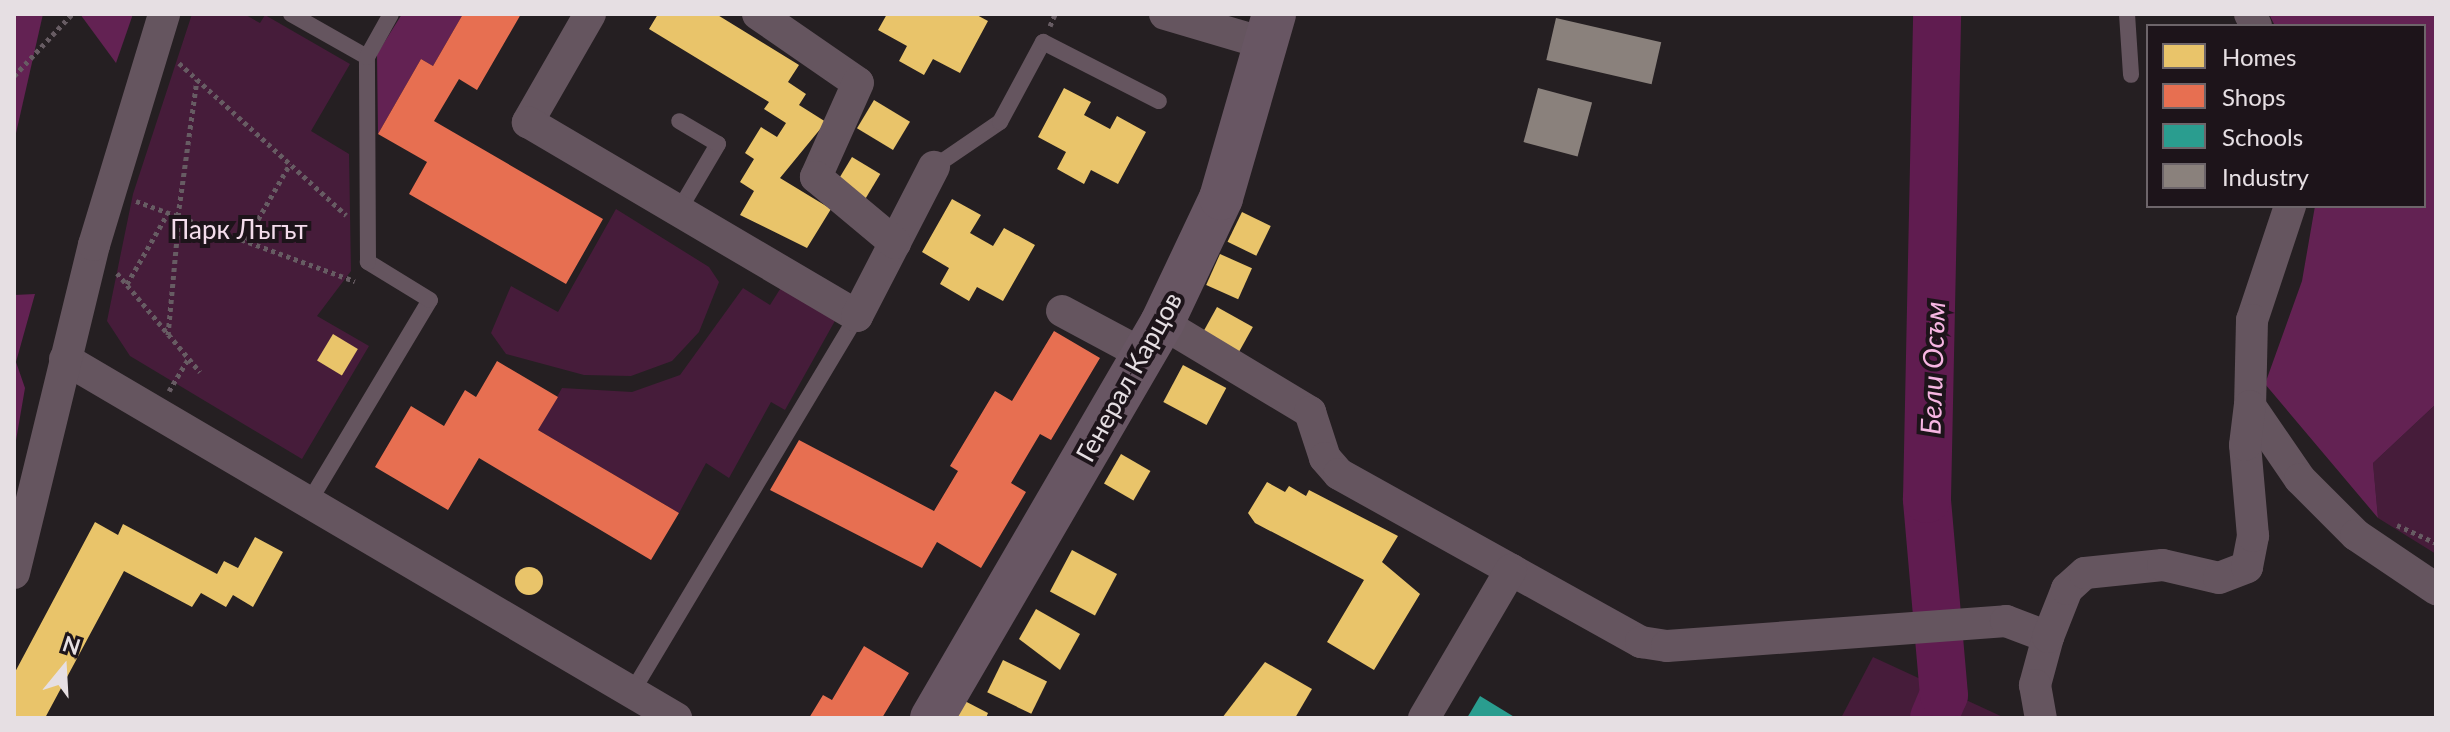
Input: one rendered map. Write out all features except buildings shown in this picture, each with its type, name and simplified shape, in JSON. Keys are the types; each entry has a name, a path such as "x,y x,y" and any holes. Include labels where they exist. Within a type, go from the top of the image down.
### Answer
{"main road":[{"name":"Генерал Карцов","path":"932,718 1153,339 1221,198 1270,29"}],"street":[{"path":"590,14 528,122 857,316 934,167"},
{"path":"758,14 858,83 816,177 895,243"},
{"path":"1165,14 1270,29"},
{"path":"14,573 108,191 159,28"},
{"path":"2041,718 2035,685 2048,637 2067,589 2085,573 2163,565 2219,578 2247,567 2253,536 2245,445 2250,406 2252,320 2289,208"},
{"path":"1062,311 1153,339 1310,412 1325,458 1339,474 1641,642 1667,646 1925,624 2006,621 2048,637"},
{"path":"65,359 652,708"},
{"path":"2250,406 2300,479 2356,535 2436,589"},
{"path":"1424,718 1511,570"}],"lane":[{"path":"291,14 367,57"},
{"path":"309,502 430,300 368,262 367,57 391,14"},
{"path":"2127,14 2131,75"},
{"path":"934,167 1000,122 1043,42 1159,101"},
{"path":"678,212 718,144 679,121"},
{"path":"652,708 857,316"}],"path":[{"path":"14,76 72,14"},
{"path":"159,28 197,79 368,234"},
{"path":"168,335 179,216 197,79"},
{"path":"246,240 290,164"},
{"path":"108,191 246,240 371,290"},
{"path":"127,284 168,213"},
{"path":"94,245 200,372"}],"green space":[{"name":"Парк Лъгът","path":"192,14 244,14 260,23 265,15 350,64 311,131 349,154 351,271 317,316 369,346 302,459 130,356 107,321 133,194"},
{"path":"616,209 709,267 719,282 699,332 672,361 631,376 584,375 506,354 491,333 511,286 558,312"},
{"path":"782,286 836,319 785,410 771,402 729,478 706,463 679,513 538,430 562,388 632,392 680,375 743,288 770,305"},
{"path":"2436,404 2436,554 2378,518 2373,463"},
{"path":"1873,657 2005,718 1841,718"}],"shaded area":[{"path":"14,14 43,14 14,142"},
{"path":"80,14 133,14 116,63"},
{"path":"402,14 463,14 433,66 421,59 378,134 377,54"},
{"path":"2269,14 2436,14 2436,404 2373,463 2378,518 2265,384 2302,281 2315,208 2426,208 2426,24 2274,24"},
{"path":"35,294 16,362 25,388 14,452 14,295"}],"waterway":[{"name":"Бели Осъм","path":"1934,718 1944,695 1927,499 1937,14"}]}
